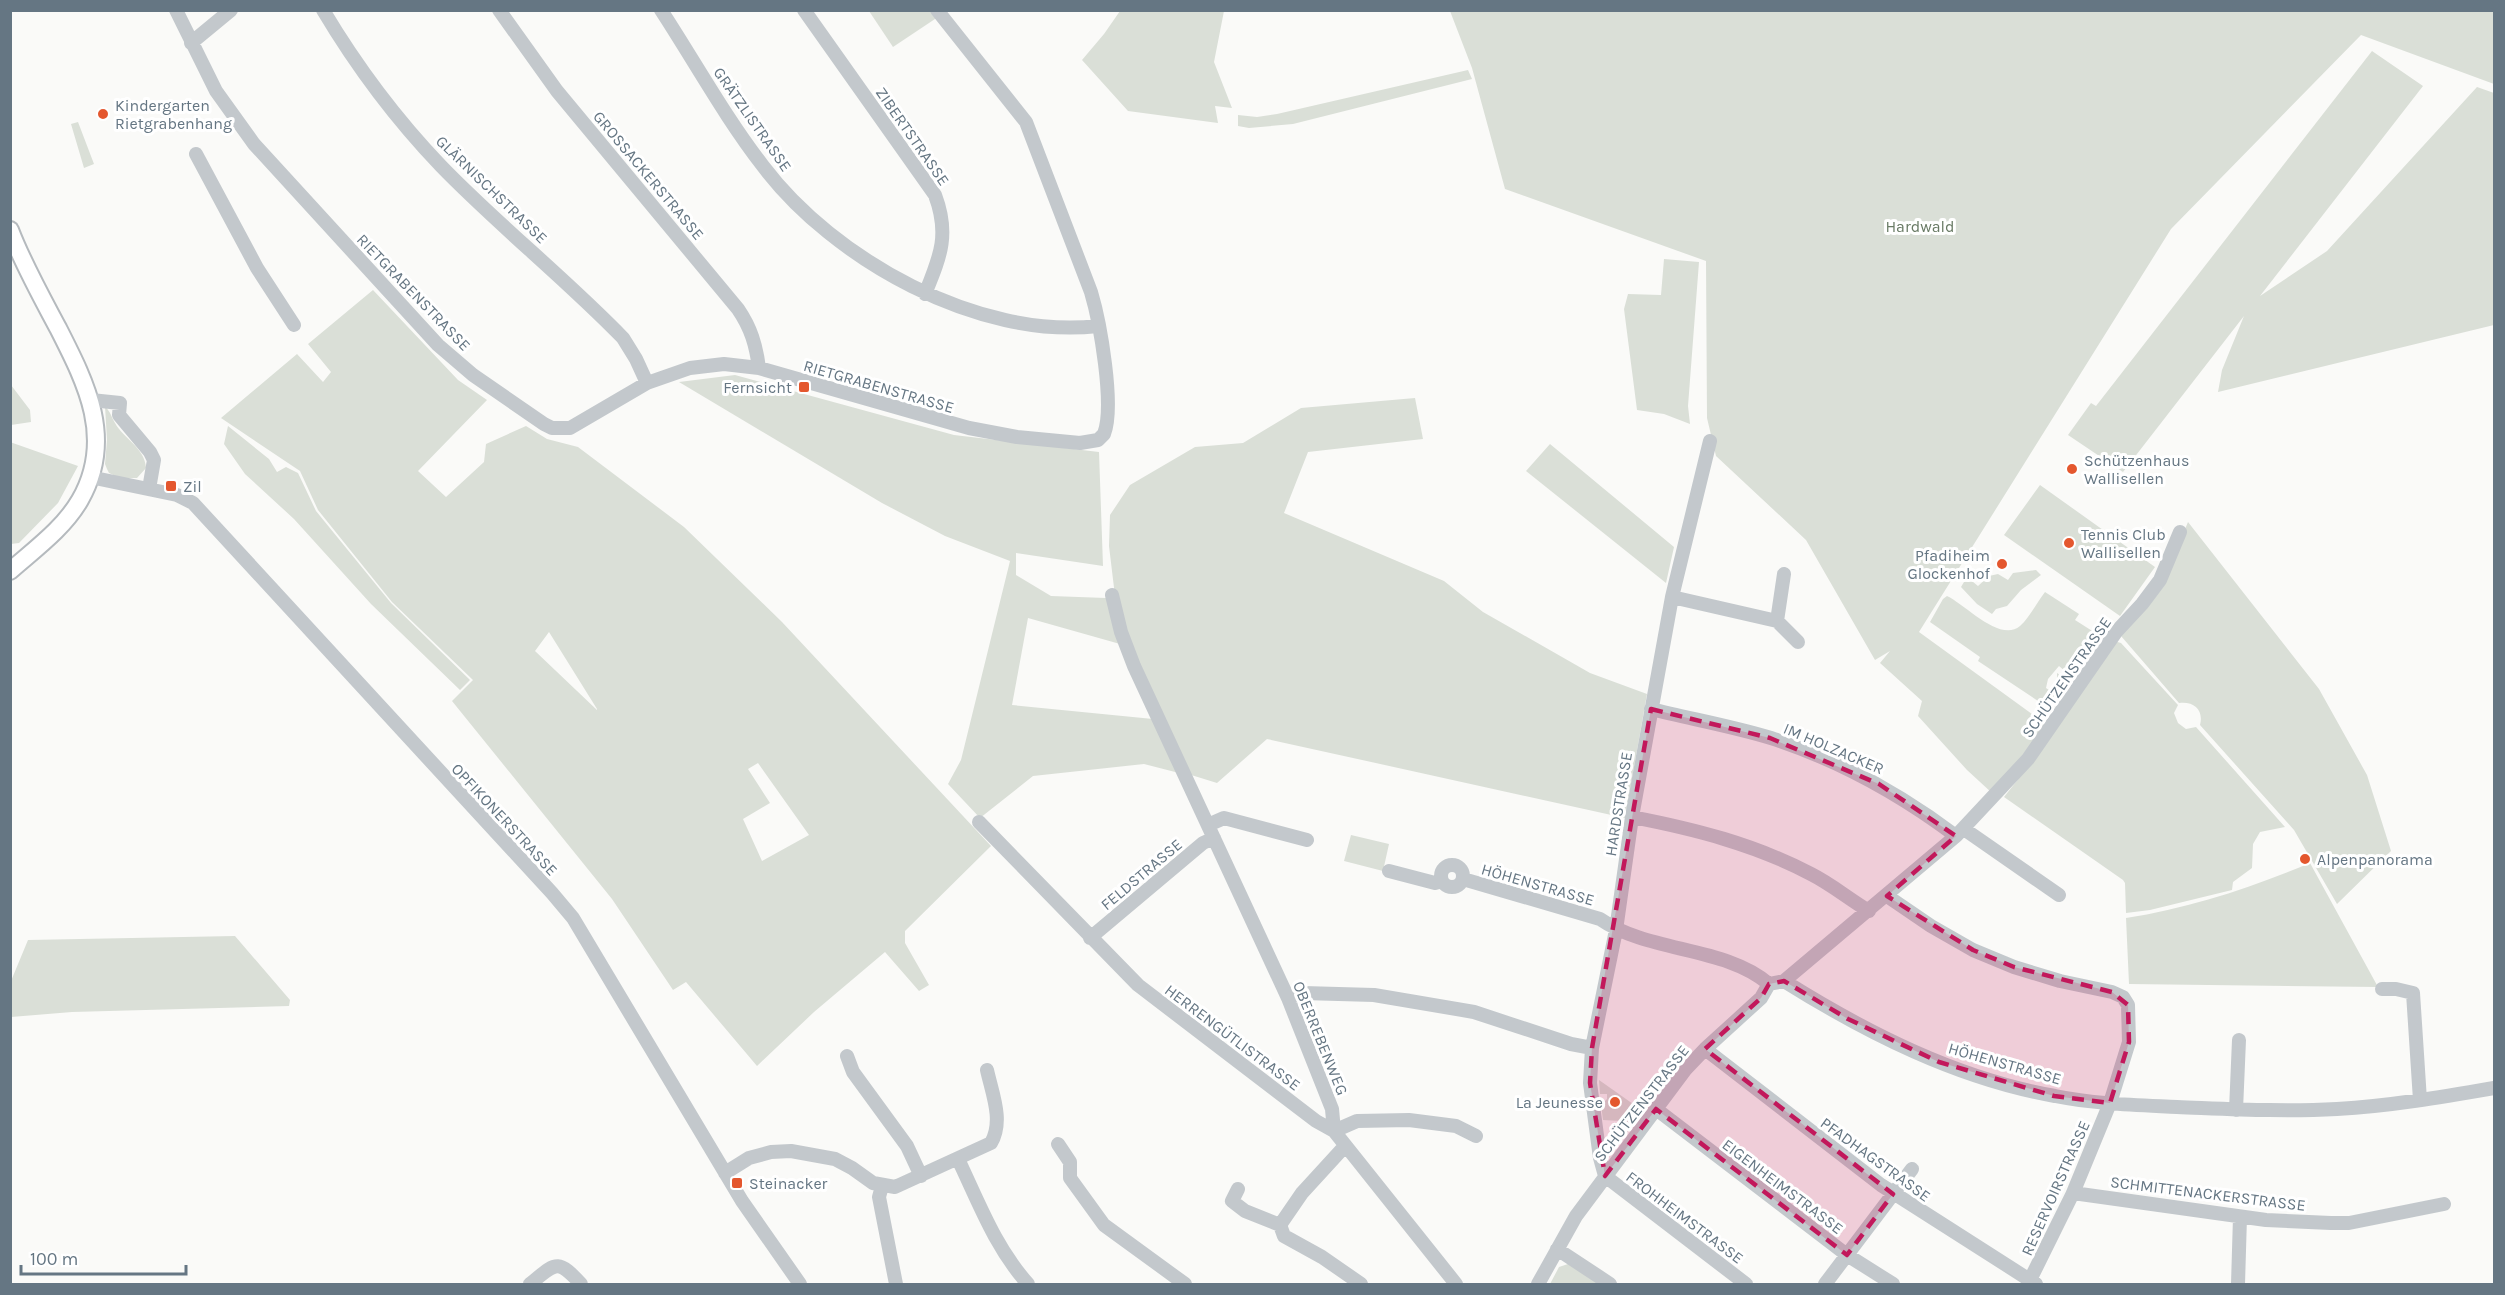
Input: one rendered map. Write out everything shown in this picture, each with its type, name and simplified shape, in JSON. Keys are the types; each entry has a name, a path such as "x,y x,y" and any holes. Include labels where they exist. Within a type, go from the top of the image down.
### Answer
{"main road":[{"path":"10,230 28,271 78,366 91,400 96,453 90,477 80,499 64,522 13,564"}],"street":[{"name":"RIETGRABENSTRASSE","path":"176,10 216,91 254,144 438,345 473,375 544,424 561,429 580,423 647,383 670,373 708,365 759,368 969,428 1080,443 1098,440 1104,434 1107,418 1105,365 1098,326"},
{"path":"191,43 231,10"},
{"name":"GLÄRNISCHSTRASSE","path":"323,10 368,81 401,122 442,167 623,338 647,383"},
{"name":"GROSSACKERSTRASSE","path":"499,10 557,91 738,309 755,341 759,368"},
{"name":"GRÄTZLISTRASSE","path":"661,10 763,167 793,201 831,235 879,270 925,294 975,312 1017,322 1064,328 1098,326"},
{"name":"ZIBERTSTRASSE","path":"804,10 935,195 944,226 943,242 939,260 925,294"},
{"path":"937,10 1022,115 1031,133 1061,218 1091,292 1098,326"},
{"path":"196,154 256,268 294,325"},
{"path":"91,400 120,403 119,415 154,460 149,489"},
{"name":"HARDSTRASSE","path":"1605,1176 1600,1158 1590,1083 1592,1048 1616,930 1632,817 1672,597 1710,441"},
{"name":"OPFIKONERSTRASSE","path":"90,477 184,497 199,509 552,893 573,918 742,1202 800,1284"},
{"name":"SCHÜTZENSTRASSE","path":"1538,1284 1576,1216 1685,1070 1761,998 1769,984 1784,981 1960,833 2028,759 2116,632 2160,580 2180,532"},
{"path":"1777,621 1784,574"},
{"name":"OBERREBENWEG","path":"1112,595 1121,632 1134,666 1288,998 1332,1109 1334,1131"},
{"path":"1672,597 1777,621 1798,642"},
{"name":"IM HOLZACKER","path":"1651,709 1770,738 1817,755 1879,784 1960,833"},
{"path":"1632,817 1693,829 1761,850 1812,874 1869,911"},
{"path":"1208,825 1224,818 1306,840"},
{"name":"HERRENGÜTLISTRASSE","path":"979,822 1138,985 1316,1121 1334,1131 1456,1284"},
{"path":"1960,833 2059,895"},
{"name":"FELDSTRASSE","path":"1090,938 1203,843 1214,838"},
{"name":"HÖHENSTRASSE","path":"1389,871 1435,883 1442,880 1444,869 1451,865 1462,871 1463,879 1600,920 1616,930 1756,973 1769,984"},
{"name":"RESERVOIRSTRASSE","path":"1887,896 1931,926 1973,950 2014,967 2060,981 2112,992 2123,997 2128,1005 2129,1042 2110,1103 2073,1193 2031,1284"},
{"name":"HÖHENSTRASSE","path":"1784,981 1896,1044 1939,1062 2054,1096 2110,1103 2236,1110 2337,1109 2420,1100 2494,1088"},
{"path":"2382,989 2413,993 2420,1100"},
{"path":"1288,998 1303,993 1374,995 1474,1012 1571,1044 1592,1048"},
{"path":"2236,1110 2239,1040"},
{"name":"PFADHAGSTRASSE","path":"1705,1049 1825,1144 1893,1194 2031,1284"},
{"path":"847,1056 853,1072 907,1146 921,1176"},
{"path":"725,1173 749,1158 771,1152 791,1151 835,1159 882,1186 895,1187 991,1143 997,1134 998,1124 987,1070"},
{"name":"EIGENHEIMSTRASSE","path":"1656,1109 1847,1255 1893,1284"},
{"path":"1334,1131 1357,1120 1409,1120 1456,1126 1476,1136"},
{"path":"1058,1144 1070,1162 1070,1178 1104,1225 1185,1284"},
{"path":"1280,1225 1302,1193 1345,1146"},
{"path":"958,1159 996,1241 1012,1267 1028,1284"},
{"path":"1825,1284 1912,1168"},
{"name":"FROHHEIMSTRASSE","path":"1605,1176 1746,1284"},
{"path":"882,1186 879,1197 896,1284"},
{"path":"1238,1189 1232,1201 1245,1211 1280,1225 1284,1236 1322,1257 1361,1284"},
{"name":"SCHMITTENACKERSTRASSE","path":"2073,1193 2289,1222 2349,1223 2444,1204"},
{"path":"2238,1284 2241,1217"},
{"path":"1557,1249 1610,1284"},
{"path":"530,1284 548,1269 557,1265 566,1267 581,1284"}],"highlighted area":[{"path":"1651,709 1770,738 1879,784 1956,836 1887,896 1973,950 2014,967 2112,992 2128,1005 2129,1042 2110,1103 2054,1096 1939,1062 1848,1019 1784,981 1769,984 1761,998 1705,1049 1893,1194 1847,1255 1656,1109 1605,1176 1590,1083 1592,1048"}],"green space":[{"path":"869,11 933,11 938,17 893,47"},
{"path":"1120,11 1224,11 1214,62 1232,108 1215,106 1218,123 1128,111 1082,60"},
{"name":"Hardwald","path":"1450,11 2494,11 2494,84 2361,35 2171,229 1919,632 2047,725 1992,793 1967,770 1918,716 1922,701 1880,663 1890,651 1875,660 1806,540 1716,456 1707,418 1706,261 1505,189 1472,68"},
{"path":"2372,51 2423,86 2260,296 2327,251 2477,87 2494,93 2494,325 2218,392 2222,370 2244,316 2123,472 2068,435 2091,403 2096,406"},
{"path":"1468,70 1472,79 1293,124 1249,128 1238,126 1238,115 1257,117 1277,114"},
{"path":"78,122 94,164 84,168 71,124"},
{"path":"1664,259 1699,262 1688,406 1690,424 1664,414 1637,410 1624,309 1628,294 1661,295"},
{"path":"373,290 458,380 487,400 418,471 446,497 484,462 486,444 526,426 547,439 578,447 684,527 782,622 991,846 905,931 905,943 929,985 919,991 885,952 814,1012 757,1066 686,982 673,990 612,899 452,701 473,680 392,602 318,510 300,471 221,418 297,354 323,382 331,372 308,344","holes":["549,632 597,709 597,710 535,651","758,763 809,835 762,861 743,819 770,803 748,769"]},
{"path":"735,375 954,435 1099,452 1103,566 1016,553 1016,575 1051,596 1106,598 1120,644 1028,618 1012,705 1153,719 1179,773 1144,764 1033,776 980,818 948,784 961,760 1010,561 945,536 882,503 679,382"},
{"path":"11,385 30,410 31,422 11,425"},
{"path":"1415,398 1423,439 1308,452 1284,513 1444,581 1483,612 1590,673 1647,694 1625,818 1267,739 1217,783 1188,774 1139,669 1115,596 1109,546 1110,515 1130,485 1195,447 1243,443 1301,408"},
{"path":"105,406 119,429 138,449 145,461 146,468 137,478 120,478 109,473 107,469 105,464 107,440"},
{"path":"228,426 269,459 277,472 286,467 298,473 316,511 391,603 470,680 460,690 371,604 294,519 245,474 224,444"},
{"path":"10,442 78,466 58,503 19,543 11,544"},
{"path":"1550,444 1674,547 1666,583 1526,471"},
{"name":"Tennis Club Wallisellen","path":"2040,485 2155,567 2120,616 2004,535"},
{"path":"2188,522 2319,689 2367,775 2391,851 2337,904 2294,830 2200,725 2201,715 2197,708 2189,703 2179,703 2121,636 2171,563"},
{"path":"2036,570 2041,575 2021,590 2007,606 1996,609 1992,614 1977,604 1961,587 1967,577 1978,586 1989,576 1998,574 2008,580 2013,573"},
{"path":"2045,592 2079,614 2075,620 2097,634 2070,671 2066,672 2059,666 2048,679 2046,688 2049,690 2057,684 2057,673 2066,679 2047,707 1978,661 1980,657 1930,622 1947,596 1983,621 2003,630 2012,630 2024,622"},
{"path":"2114,641 2121,643 2178,705 2174,713 2178,723 2186,729 2196,727 2285,827 2260,832 2253,844 2252,868 2233,882 2232,890 2150,910 2126,913 2123,880 2004,797 2039,753"},
{"path":"1351,835 1389,844 1383,871 1344,861"},
{"path":"2310,863 2378,987 2129,984 2126,918 2173,909 2220,896"},
{"path":"235,936 290,1000 289,1006 72,1012 11,1017 11,981 28,940"},
{"path":"1599,1080 1643,1111 1626,1134 1621,1121 1603,1120 1601,1105 1607,1099 1607,1094 1600,1094"},
{"path":"1571,1263 1600,1284 1550,1284 1559,1267"}],"place":[{"name":"Kindergarten Rietgrabenhang","path":"103,114"},
{"name":"Fernsicht","path":"804,387"},
{"name":"Schützenhaus Wallisellen","path":"2072,469"},
{"name":"Zil","path":"171,486"},
{"name":"Tennis Club Wallisellen","path":"2069,543"},
{"name":"Pfadiheim Glockenhof","path":"2002,564"},
{"name":"Alpenpanorama","path":"2305,859"},
{"name":"La Jeunesse","path":"1615,1102"},
{"name":"Steinacker","path":"737,1183"}]}
